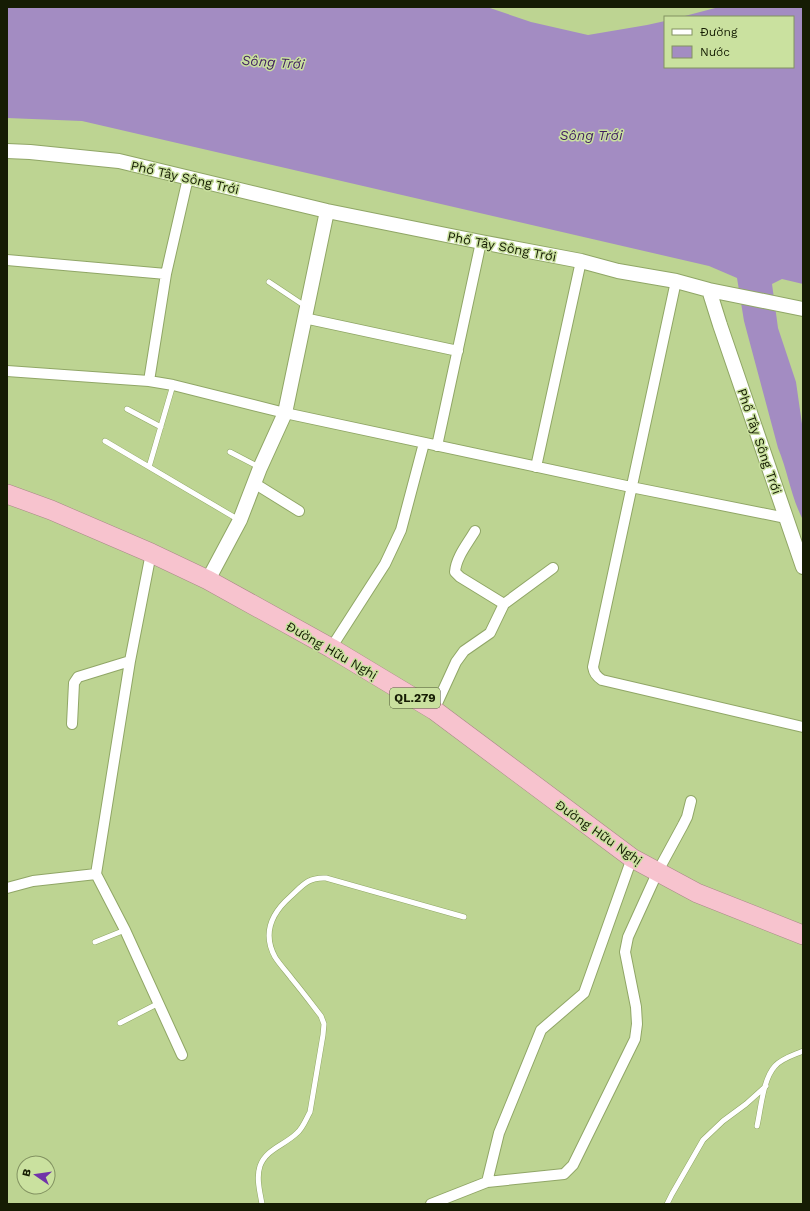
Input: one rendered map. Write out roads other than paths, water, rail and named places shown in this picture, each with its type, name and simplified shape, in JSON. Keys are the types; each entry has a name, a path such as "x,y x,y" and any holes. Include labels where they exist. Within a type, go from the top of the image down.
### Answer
{"highway":[{"name":"Đường Hữu Nghị","path":"7,494 51,510 152,553 208,580 331,648 434,710 632,858 697,893 803,935"}],"street":[{"name":"Phố Tây Sông Trới","path":"7,151 119,161 328,210 581,261 618,271 676,281 709,290 803,567"},
{"path":"149,381 166,274 188,178"},
{"path":"208,580 240,520 260,468 285,413 328,210"},
{"path":"437,446 481,242"},
{"path":"7,260 166,274"},
{"path":"536,467 581,261"},
{"path":"676,281 593,667 594,673 602,680 803,727"},
{"path":"709,290 803,309"},
{"path":"305,313 458,351"},
{"path":"7,371 149,381 174,385 285,413 631,487 786,518"},
{"path":"331,648 385,564 401,530 424,443"},
{"path":"254,483 299,510"},
{"path":"475,531 460,556 456,566 456,572 504,604"},
{"path":"152,553 130,661 96,874 125,930 182,1055"},
{"path":"434,710 456,662 464,651 490,632 504,604 553,568"},
{"path":"72,724 74,683 76,679 78,677 130,661"},
{"path":"431,1204 487,1182 564,1174 573,1165 635,1040 637,1024 636,1007 624,952 628,937 658,872 685,821 691,802"},
{"path":"487,1182 499,1133 541,1030 584,993 632,858"},
{"path":"7,888 33,881 96,874"}],"lane":[{"path":"269,282 305,313"},
{"path":"149,466 174,385"},
{"path":"127,409 161,427"},
{"path":"105,441 240,520"},
{"path":"230,452 260,468"},
{"path":"262,1204 258,1178 260,1166 266,1156 297,1133 310,1112 324,1024 321,1016 276,957 270,943 270,931 273,916 280,906 307,881 317,878 326,878 464,917"},
{"path":"95,942 125,930"},
{"path":"120,1023 159,1003"},
{"path":"757,1126 769,1076 776,1065 788,1057 803,1051"},
{"path":"668,1204 672,1194 704,1140 723,1121 746,1104 766,1086"}],"water":[{"name":"Sông Trới","path":"7,7 487,7 531,22 588,35 664,21 664,68 794,68 794,16 685,16 719,7 803,7 803,284 782,279 772,284 778,328 796,382 803,431 803,520 795,502 778,448 744,321 737,278 709,266 82,121 7,118"}]}
